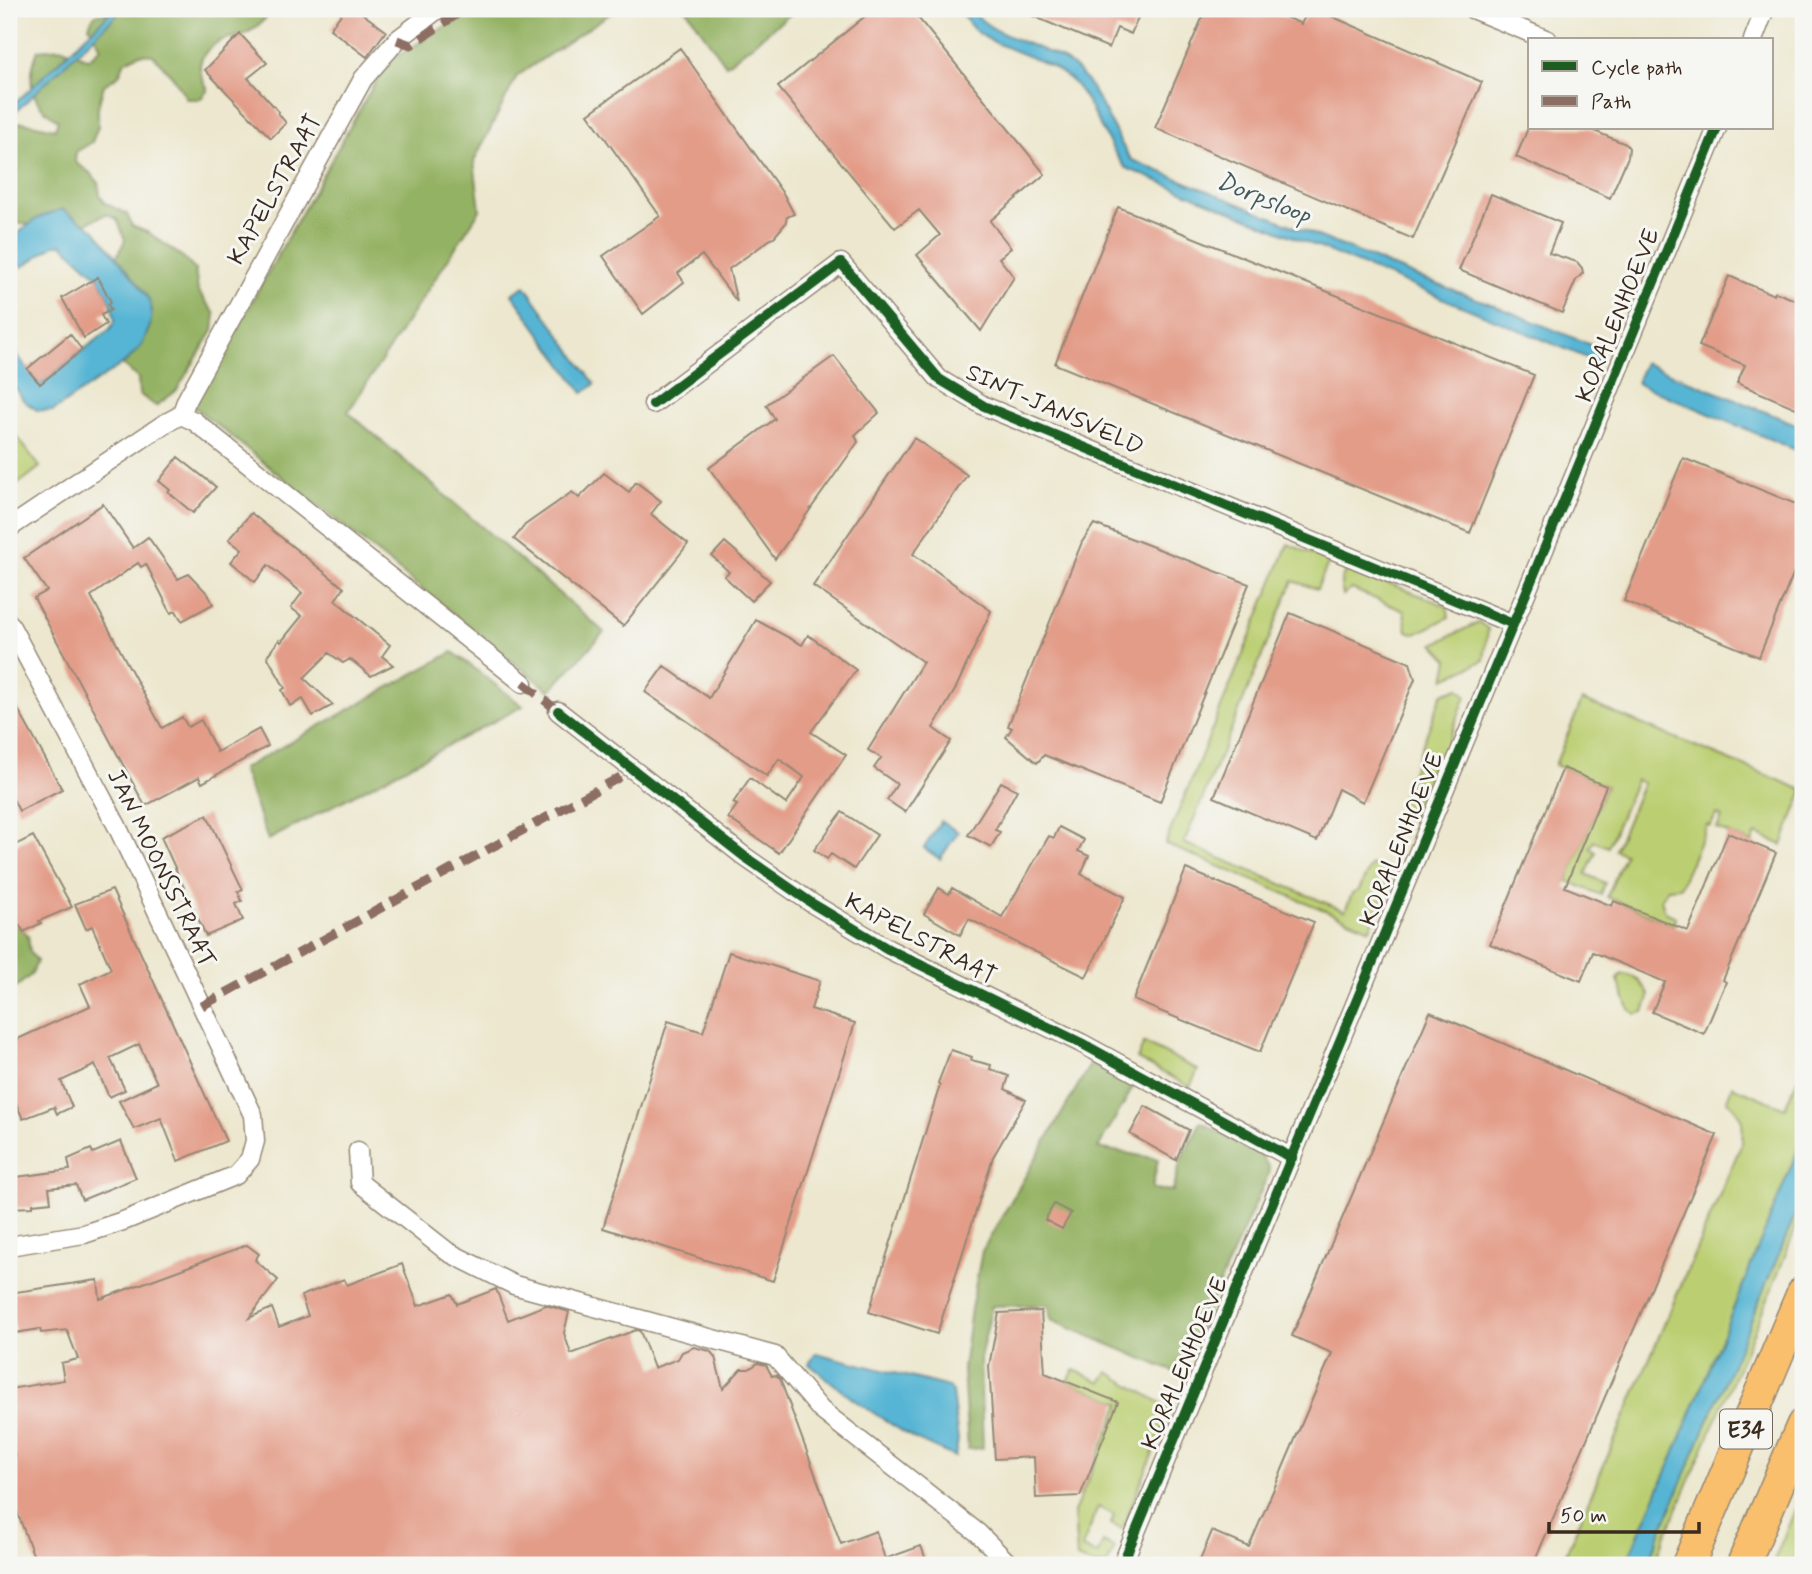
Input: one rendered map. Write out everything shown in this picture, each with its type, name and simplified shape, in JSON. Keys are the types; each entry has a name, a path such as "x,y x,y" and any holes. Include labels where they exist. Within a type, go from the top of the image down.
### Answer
{"highway":[{"name":"E34","path":"1688,1565 1803,1293"},
{"name":"E34","path":"1743,1565 1803,1425"}],"street":[{"name":"KAPELSTRAAT","path":"181,415 187,399 363,79 397,40 438,9"},
{"path":"1472,9 1543,38"},
{"path":"1754,38 1765,9"},
{"name":"KORALENHOEVE","path":"1122,1565 1716,130"},
{"name":"SINT-JANSVELD","path":"653,404 841,263 939,379 985,406 1513,625"},
{"path":"9,528 181,415 194,421 523,683"},
{"name":"JAN MOONSSTRAAT","path":"9,623 144,880 253,1115 255,1141 250,1159 236,1175 126,1220 84,1234 9,1246"},
{"name":"KAPELSTRAAT","path":"558,710 745,857 813,904 888,948 1081,1043 1292,1158"},
{"path":"358,1151 360,1183 448,1252 514,1285 775,1356 821,1410 978,1533 1010,1565"}],"green space":[{"path":"117,9 268,9 268,16 260,24 245,34 221,41 205,53 200,70 208,90 200,99 187,99 173,77 153,55 140,54 125,61 119,75 104,85 98,107 98,126 92,142 76,152 75,162 98,182 100,195 105,203 127,214 132,226 149,233 184,258 195,270 198,291 215,314 213,331 176,391 156,406 139,394 138,378 113,356 125,330 115,261 125,240 117,219 107,214 78,227 59,231 23,224 9,225 9,126 22,122 55,129 58,120 41,106 33,90 32,71 38,50 63,48 88,59 101,48 89,26 91,20 97,14"},
{"path":"473,9 617,9 517,76 474,161 480,210 348,412 604,632 550,691 193,406 373,86 391,60"},
{"path":"686,9 797,9 726,65"},
{"path":"9,426 40,467 9,491"},
{"path":"1288,544 1329,561 1317,589 1293,581 1184,843 1345,911 1352,894 1359,890 1371,865 1387,867 1392,877 1370,929 1165,844"},
{"path":"1350,568 1447,606 1449,617 1416,634 1407,631 1404,611 1352,589 1343,595 1341,580"},
{"path":"1479,622 1488,629 1484,660 1445,679 1449,660 1434,644"},
{"path":"453,652 523,706 268,840 242,769"},
{"path":"1459,688 1466,696 1419,814 1407,819 1395,816 1442,694"},
{"path":"1582,700 1803,790 1782,845 1756,834 1752,843 1717,829 1722,817 1716,814 1711,826 1707,825 1680,887 1668,888 1661,899 1665,912 1676,917 1673,925 1607,897 1625,854 1615,850 1643,783 1636,780 1608,847 1594,841 1590,848 1596,852 1586,874 1605,883 1601,895 1567,881 1606,786 1555,765"},
{"path":"12,920 28,935 30,952 37,961 32,974 9,993 9,921"},
{"path":"1625,974 1637,980 1647,992 1649,997 1644,1012 1636,1014 1629,1009 1618,980 1620,975"},
{"path":"1144,1043 1198,1070 1190,1087 1137,1059"},
{"path":"1091,1063 1135,1084 1098,1148 1158,1159 1152,1189 1173,1191 1181,1160 1201,1122 1261,1155 1269,1168 1268,1175 1179,1374 1051,1320 1049,1305 992,1306 980,1359 983,1448 968,1449 963,1369 982,1251"},
{"path":"1803,1066 1803,1210 1769,1296 1653,1565 1561,1565 1742,1143 1741,1119 1727,1100 1732,1086 1785,1108"},
{"path":"1074,1370 1101,1382 1108,1372 1171,1409 1122,1529 1111,1524 1114,1515 1098,1507 1082,1548 1097,1555 1103,1542 1115,1548 1107,1565 1094,1565 1077,1558 1074,1512 1121,1403 1067,1382"},
{"path":"1803,1491 1803,1565 1772,1565"}],"water":[{"path":"114,9 123,9 9,118 9,109"},
{"path":"960,9 971,9 994,29 1051,53 1077,70 1097,98 1132,160 1601,349 1596,364 1585,357 1126,168 1083,95 1067,77 1045,63 991,41 970,25"},
{"path":"62,209 95,230 140,286 152,310 150,326 142,345 128,360 53,411 37,410 24,401 9,379 9,342 40,384 110,329 115,321 111,302 98,277 62,244 55,245 22,267 20,264 14,268 16,272 9,277 9,240 38,218"},
{"path":"525,286 595,384 583,393 512,294"},
{"path":"1644,363 1803,427 1803,453 1636,383"},
{"path":"941,821 958,832 940,859 924,848"},
{"path":"1803,1137 1803,1196 1785,1240 1647,1565 1625,1565 1673,1457"},
{"path":"816,1353 949,1387 952,1392 958,1440 955,1457 913,1438 854,1400 809,1364"}],"building":[{"path":"345,9 356,9 386,31 367,57 330,29"},
{"path":"874,9 911,9 1045,174 990,221 1011,248 999,258 1014,277 981,331 917,255 940,235 919,210 895,228 778,87"},
{"path":"1016,9 1142,9 1131,34 1117,28 1109,48"},
{"path":"1206,9 1267,9 1301,24 1309,9 1315,9 1482,82 1413,239 1155,128"},
{"path":"240,34 267,63 248,78 286,123 271,138 205,70"},
{"path":"680,48 784,195 794,214 787,217 775,236 729,269 737,302 702,255 678,273 684,282 643,314 603,256 660,216 588,114"},
{"path":"1528,128 1592,130 1626,144 1629,148 1628,157 1610,198 1516,157"},
{"path":"1491,194 1561,223 1549,253 1577,262 1583,273 1576,280 1562,313 1459,270"},
{"path":"1118,207 1534,375 1470,533 1055,364"},
{"path":"1729,276 1774,295 1775,292 1803,303 1803,411 1737,383 1745,365 1699,346"},
{"path":"98,277 111,302 108,304 111,310 101,315 106,324 84,338 62,298"},
{"path":"70,334 82,350 40,384 27,369"},
{"path":"834,356 879,413 855,435 858,442 775,559 709,468 775,419 766,405"},
{"path":"914,438 967,475 913,554 991,611 955,690 933,728 951,741 905,812 887,800 897,784 874,768 881,758 868,750 923,662 813,586"},
{"path":"178,457 216,487 193,513 159,481"},
{"path":"1683,458 1803,507 1803,550 1759,657 1624,601"},
{"path":"604,473 629,492 636,482 661,501 651,514 688,544 623,626 514,539 525,525 572,492 579,498"},
{"path":"103,504 133,548 148,537 178,579 189,574 208,594 213,604 182,621 176,611 171,613 146,564 141,567 138,563 91,596 162,728 182,717 188,727 201,720 217,752 259,729 268,746 202,783 199,777 145,806 34,598 47,591 24,558"},
{"path":"251,513 344,588 335,600 390,645 382,656 393,665 371,676 350,659 343,663 329,653 304,678 333,705 313,716 303,699 290,706 282,690 285,688 267,656 302,616 291,608 302,593 268,565 255,582 231,562 242,549 229,539"},
{"path":"1094,524 1249,584 1160,802 1044,755 1037,763 1006,737 1012,728 1008,726 1082,542"},
{"path":"725,542 770,581 751,601 724,576 729,572 712,556"},
{"path":"1290,613 1410,663 1415,679 1363,802 1338,789 1317,841 1214,797"},
{"path":"756,620 802,645 808,635 856,670 811,732 846,755 779,853 728,818 737,805 733,803 750,778 786,804 804,777 779,759 767,776 645,692 664,666 709,698"},
{"path":"9,693 62,789 19,811 9,791"},
{"path":"1563,768 1606,786 1565,887 1612,906 1614,901 1688,931 1728,833 1776,853 1723,980 1726,982 1704,1034 1652,1012 1665,982 1593,952 1581,981 1490,944"},
{"path":"1001,782 1017,790 995,830 1000,832 991,847 968,835"},
{"path":"842,812 877,835 854,869 831,854 827,859 814,850"},
{"path":"207,815 243,890 238,892 242,901 236,904 243,920 206,936 161,837"},
{"path":"1059,827 1084,840 1078,851 1089,856 1081,874 1125,897 1086,977 969,919 960,935 924,914 939,888 949,894 952,888 1002,917 1049,836 1054,838"},
{"path":"33,836 72,907 39,921 41,923 24,932 19,925 9,930 9,848"},
{"path":"1186,869 1314,922 1260,1052 1133,1000"},
{"path":"112,890 226,1141 178,1161 161,1118 134,1129 119,1101 157,1083 139,1044 110,1058 125,1090 109,1097 95,1065 61,1081 72,1107 57,1114 54,1107 23,1119 15,1101 9,1104 9,1043 90,1006 80,984 111,969 92,926 86,929 75,904"},
{"path":"729,952 820,981 811,1009 855,1023 773,1281 603,1228 668,1021 703,1032"},
{"path":"1430,1012 1717,1135 1533,1565 1198,1565 1212,1531 1249,1547 1332,1353 1292,1336"},
{"path":"951,1050 972,1057 971,1060 991,1065 990,1069 1009,1076 1005,1089 1026,1100 993,1157 937,1334 869,1312 940,1085 938,1083"},
{"path":"1145,1106 1189,1130 1176,1160 1130,1134"},
{"path":"121,1141 136,1178 82,1200 76,1185 49,1188 51,1202 33,1204 33,1207 9,1208 9,1178 70,1170 68,1159 91,1149 93,1153"},
{"path":"1054,1204 1071,1213 1062,1229 1045,1220"},
{"path":"247,1245 259,1254 255,1260 278,1280 249,1318 272,1308 279,1327 308,1316 301,1296 344,1279 347,1285 402,1264 418,1306 452,1294 457,1304 496,1289 508,1320 546,1305 569,1312 564,1333 571,1354 636,1330 640,1331 654,1368 678,1359 682,1352 694,1347 710,1351 715,1357 723,1389 741,1369 749,1369 758,1363 766,1365 772,1376 776,1375 780,1379 841,1544 876,1531 885,1559 921,1546 928,1565 37,1565 12,1492 9,1493 9,1459 15,1457 9,1434 9,1389 64,1380 61,1363 78,1359 67,1330 41,1333 40,1329 15,1333 9,1293 98,1280 100,1299"},
{"path":"1041,1311 1045,1373 1118,1402 1080,1496 1036,1498 1034,1457 995,1459 989,1366 999,1313"}],"marked path":[{"path":"397,40 411,45 465,9"},
{"path":"523,683 558,711"},
{"path":"202,1006 633,770"}],"cycle path":[{"path":"1122,1565 1716,130"},
{"path":"653,404 841,263 939,379 984,406 1513,624"},
{"path":"558,711 745,857 813,904 888,949 1081,1043 1292,1158"}],"water label":[{"name":"Dorpsloop","path":"1264,197"}]}
